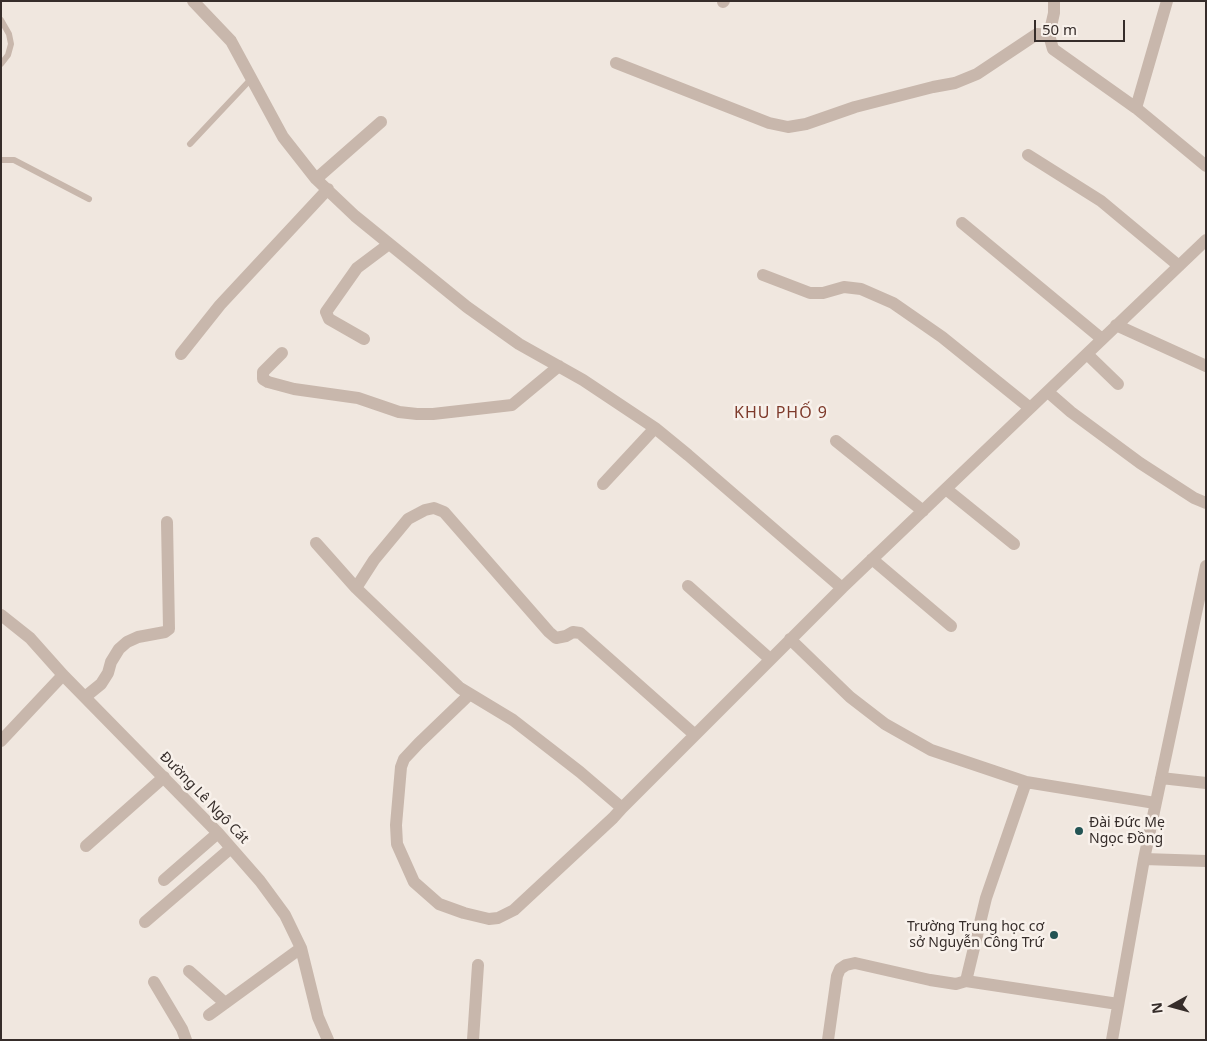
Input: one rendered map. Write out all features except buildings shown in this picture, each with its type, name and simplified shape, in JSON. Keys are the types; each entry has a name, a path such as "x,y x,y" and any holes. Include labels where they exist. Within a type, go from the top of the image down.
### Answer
{"street":[{"path":"193,1 231,41 283,137 316,179 355,216 467,307 519,344 583,380 655,428 842,588"},
{"path":"1054,1 1054,14 1049,35 1053,49 1136,108 1206,166"},
{"path":"1136,108 1167,1"},
{"path":"616,63 769,122 788,127 806,124 854,107 933,87 955,84 977,74 1037,34 1049,35"},
{"path":"316,179 381,122"},
{"path":"1028,155 1101,201 1179,266"},
{"path":"181,354 220,305 328,189"},
{"path":"962,223 1102,338"},
{"path":"470,694 404,759 401,767 396,825 397,844 414,882 439,904 464,913 498,918 514,910 614,818 842,588 1206,240"},
{"path":"364,339 329,319 326,312 358,268 389,244"},
{"path":"1194,252 1206,257"},
{"path":"763,275 810,293 823,293 844,287 861,289 894,303 942,337 1030,408"},
{"path":"1116,325 1206,366"},
{"path":"282,353 263,372 263,379 294,388 358,398 375,402 399,412 417,414 433,414 512,405 559,366"},
{"path":"1087,354 1118,384"},
{"path":"1048,392 1108,440 1194,498 1206,503"},
{"path":"603,484 655,428"},
{"path":"836,441 923,512"},
{"path":"946,489 1014,544"},
{"path":"356,588 374,560 408,519 425,510 434,508 444,512 549,632 556,638 573,632 580,633 695,735"},
{"path":"84,697 101,684 119,649 127,642 138,637 166,632 169,629 167,522"},
{"path":"316,543 356,588 460,688 514,720 622,808"},
{"path":"872,559 951,626"},
{"path":"1112,1040 1155,803 1206,566"},
{"path":"688,586 770,659"},
{"name":"Đường Lê Ngô Cát","path":"1,615 30,638 62,675 218,833 284,915 302,948 318,1017 328,1040"},
{"path":"790,639 843,690 885,724 931,750 1026,782 1155,803"},
{"path":"1,741 62,675"},
{"path":"86,846 164,777"},
{"path":"1161,778 1206,783"},
{"path":"966,981 986,898 1026,782"},
{"path":"164,880 218,833"},
{"path":"145,922 231,848"},
{"path":"1144,859 1206,861"},
{"path":"208,1015 302,948"},
{"path":"828,1040 837,976 840,969 855,963 930,980 956,984 966,981 1118,1004"},
{"path":"473,1040 478,965"},
{"path":"189,971 225,1003"},
{"path":"154,982 186,1040"}],"lane":[{"path":"1,20 9,34 11,44 8,54 1,64"},
{"path":"190,144 251,79"},
{"path":"1,160 14,160 89,199"}],"place":[{"name":"Đài Đức Mẹ Ngọc Đồng","path":"1079,831"},
{"name":"Trường Trung học cơ sở Nguyễn Công Trứ","path":"1054,935"}],"district":[{"name":"KHU PHỐ 9","path":"781,413"}]}
